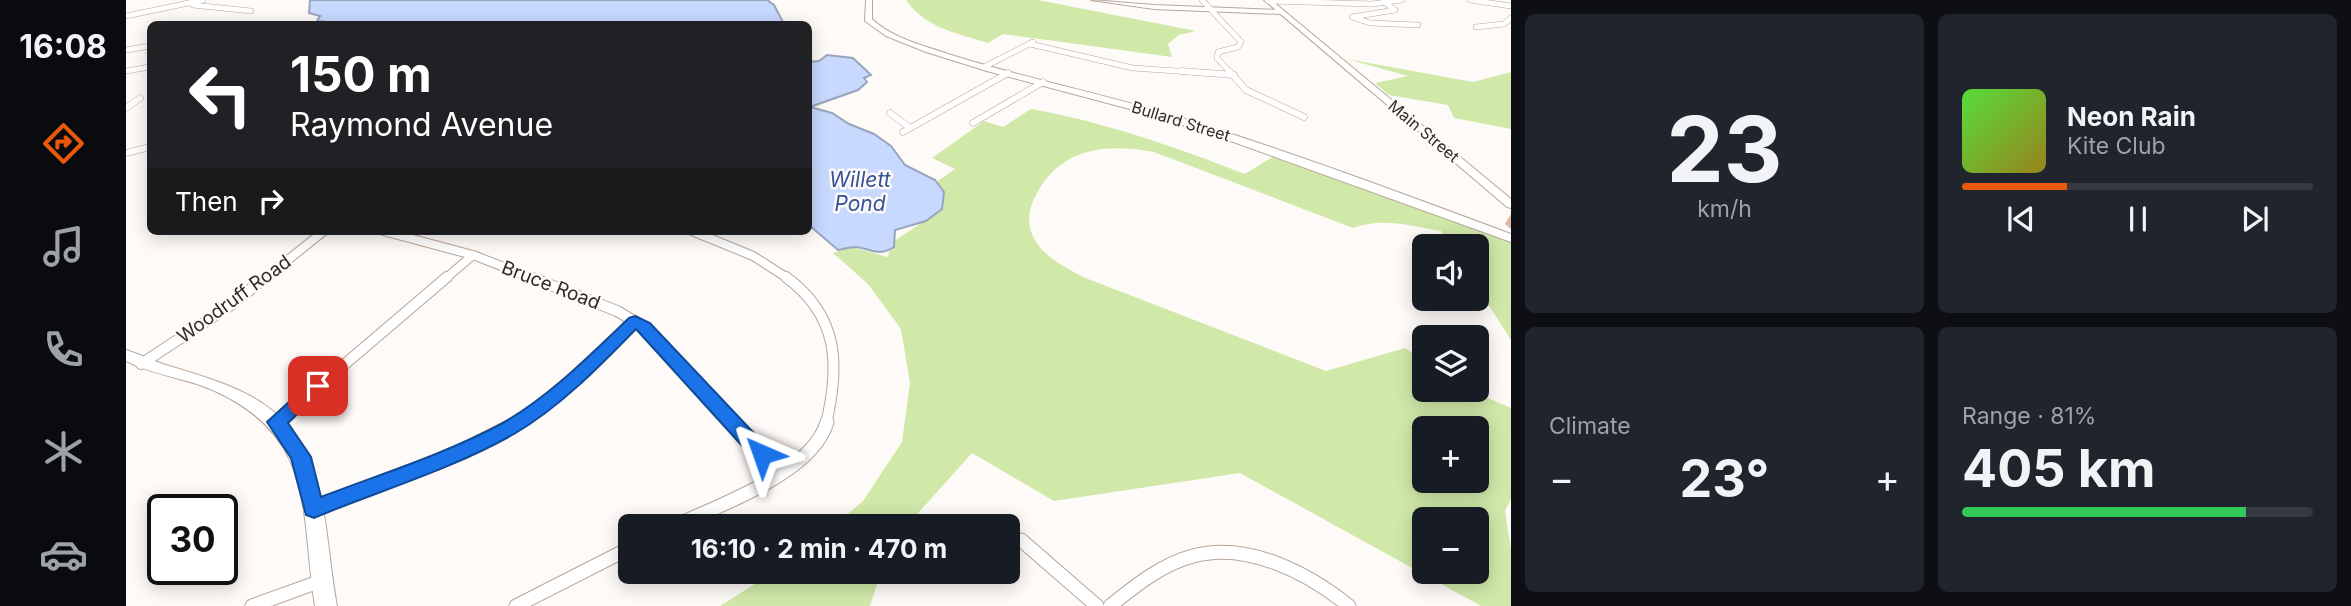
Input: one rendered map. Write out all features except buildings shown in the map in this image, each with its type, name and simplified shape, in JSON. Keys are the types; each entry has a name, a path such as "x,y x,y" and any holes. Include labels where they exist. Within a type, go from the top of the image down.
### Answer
{"main road":[{"name":"Bullard Street","path":"869,0 868,19 885,33 984,67 1163,115 1268,149 1511,238"},
{"name":"Main Street","path":"1267,0 1511,205"},
{"path":"134,360 220,386 254,402 277,422 301,457 314,509 326,606"}],"street":[{"path":"126,16 204,0"},
{"path":"1094,0 1212,10 1282,12"},
{"path":"1202,0 1241,42 1238,47 1217,54 1234,75 1254,95 1304,117"},
{"path":"1267,0 1402,0"},
{"path":"1291,0 1383,1 1395,10 1352,17 1370,23 1418,25"},
{"path":"1471,0 1511,6"},
{"path":"189,5 251,11"},
{"path":"1476,27 1504,24 1511,18"},
{"path":"984,67 1031,43 1133,68 1234,75"},
{"path":"126,50 147,46"},
{"path":"126,71 147,68"},
{"path":"891,113 907,130 1008,73"},
{"path":"973,122 1043,82"},
{"path":"126,108 140,98"},
{"path":"126,153 147,148"},
{"name":"Woodruff Road","path":"134,360 231,305 319,235"},
{"name":"Bruce Road","path":"398,235 473,255 617,311 635,321 644,327 762,454 784,470"},
{"path":"698,514 784,470 810,452 824,436 828,426 834,369 831,334 808,297 743,249 703,235"},
{"path":"277,422 473,255"},
{"path":"314,509 464,450 509,428 578,377 635,321"},
{"path":"1021,540 1097,606"},
{"path":"1110,606 1145,577 1176,561 1207,553 1233,551 1278,565 1329,589 1349,606"},
{"path":"516,606 618,554"},
{"path":"252,606 321,581"}],"green space":[{"path":"906,0 1038,0 1196,31 1179,35 1168,44 1172,57 1003,34 988,43 932,23 922,17"},
{"path":"1347,59 1473,82 1511,72 1511,129 1454,118 1448,105 1389,95 1375,83 1408,76"},
{"path":"1031,109 1059,114 1140,136 1245,174 1277,154 1511,241 1511,340 1489,306 1489,234 1443,234 1441,231 1386,223 1353,228 1154,152 1118,148 1085,153 1057,168 1035,197 1029,214 1031,231 1040,248 1057,262 1083,277 1326,371 1405,348 1412,353 1412,402 1489,402 1489,398 1511,408 1511,499 1505,511 1511,549 1511,606 1481,606 1441,584 1489,584 1489,507 1412,507 1412,568 1240,473 1054,501 972,453 917,514 848,514 863,501 902,442 910,383 901,329 868,284 833,253 851,247 888,257 891,243 929,218 935,183 955,169 932,158 984,121 1003,127"},
{"path":"755,584 877,584 870,606 720,606"}],"water":[{"path":"310,0 767,0 774,5 782,21 317,21 320,16 309,13"},
{"name":"Willett Pond","path":"827,55 853,58 871,75 864,78 867,82 858,90 812,106 812,62 819,61"},
{"name":"Willett Pond","path":"812,108 832,113 849,124 874,134 891,146 905,165 935,180 944,192 942,209 926,221 895,230 894,247 884,251 856,247 838,250 812,228"}],"route":[{"path":"318,386 277,422 301,457 314,509 464,450 509,428 578,377 635,321 644,327 762,454"}]}
